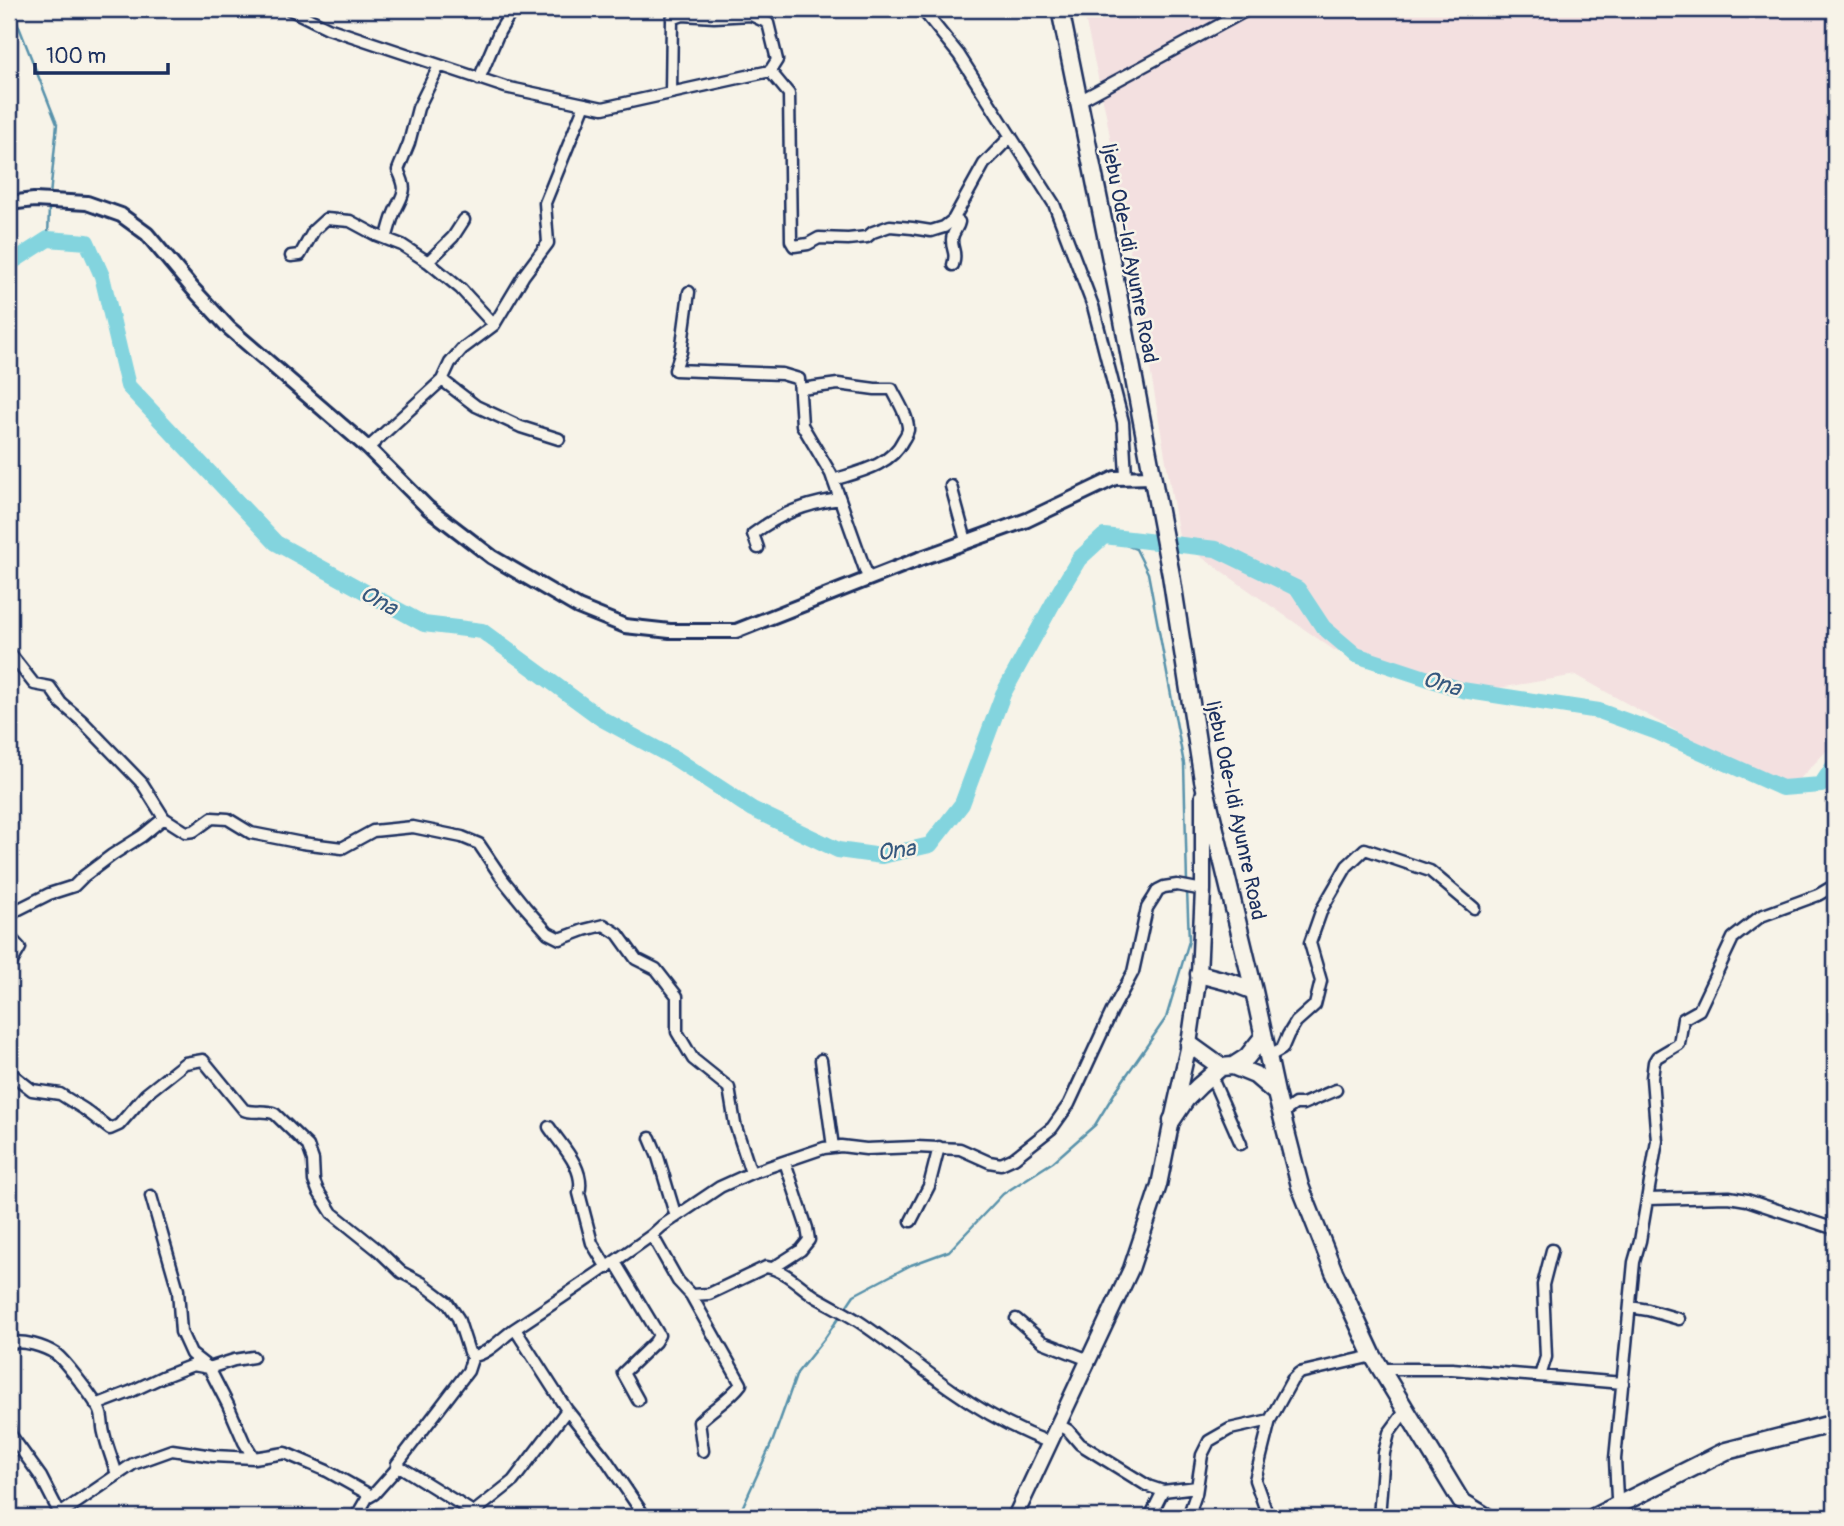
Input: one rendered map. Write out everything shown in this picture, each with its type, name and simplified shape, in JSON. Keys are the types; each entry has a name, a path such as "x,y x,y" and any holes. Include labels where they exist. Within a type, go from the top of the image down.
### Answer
{"main road":[{"name":"Ijebu Ode-Idi Ayunre Road","path":"1060,9 1160,515 1203,780 1300,1186 1334,1272 1377,1362 1462,1509"},
{"path":"1015,1517 1130,1269 1159,1185 1189,1044 1199,974 1197,889 1203,780"},
{"path":"1199,974 1254,991"},
{"path":"1172,1119 1186,1099 1222,1070 1247,1057 1263,1037"},
{"path":"1189,1044 1222,1070 1255,1075 1276,1093"},
{"path":"1594,1517 1617,1512 1726,1451 1835,1423"},
{"path":"1462,1509 1488,1517"}],"street":[{"path":"289,9 328,28 479,79 603,108 671,93 770,71 777,60 768,23 751,15 714,18 683,15 672,19 671,93"},
{"path":"479,79 499,32 513,9"},
{"path":"922,9 960,55 1054,204 1093,306 1123,422 1126,477"},
{"path":"1079,102 1249,9"},
{"path":"386,239 394,213 403,196 404,183 398,170 418,108 439,66"},
{"path":"770,71 789,94 791,241 794,246 808,244 819,238 867,237 890,226 932,231 944,227 953,220 984,164 1011,136"},
{"path":"368,448 442,380 461,349 494,325 524,275 548,243 545,203 585,104"},
{"path":"9,203 34,200 87,203 121,215 148,234 229,328 368,448 428,509 492,557 578,607 625,626 670,631 736,631 868,578 1027,520 1115,478 1152,477"},
{"path":"291,256 300,255 314,230 326,219 350,220 402,245 428,262 461,289 494,325"},
{"path":"428,262 453,237 464,220"},
{"path":"953,220 959,222 959,227 953,233 952,241 956,254 953,265"},
{"path":"689,292 681,352 675,370 782,374 799,379 802,425 833,480 868,578"},
{"path":"442,380 476,406 521,427 559,439"},
{"path":"801,389 838,384 875,389 892,388 906,417 908,430 899,449 871,467 833,480"},
{"path":"951,486 967,541"},
{"path":"758,548 753,534 765,524 790,511 840,499"},
{"path":"9,652 34,684 50,687 61,703 142,783 164,818 186,832 194,831 212,818 228,819 251,833 342,848 373,831 413,827 462,837 479,844 503,881 548,933 560,939 604,925 618,934 636,959 656,968 677,996 677,1032 693,1059 729,1088 735,1124 751,1173"},
{"path":"9,917 49,894 74,886 164,818"},
{"path":"1268,1057 1282,1049 1296,1022 1315,1005 1321,981 1310,943 1322,909 1347,866 1365,849 1430,871 1474,908"},
{"path":"9,1072 32,1090 60,1094 110,1129 119,1125 146,1094 185,1063 203,1059 244,1110 270,1111 307,1146 313,1160 314,1181 332,1213 401,1272 436,1292 447,1302 458,1318 468,1352 473,1356 480,1355 720,1187 751,1173 824,1148 841,1146 866,1149 960,1149 989,1162 1001,1164 1014,1158 1052,1128 1069,1104 1095,1045 1133,972 1147,908 1158,890 1177,885 1197,889"},
{"path":"1617,1512 1615,1459 1634,1262 1657,1141 1652,1078 1654,1062 1657,1057 1679,1044 1683,1020 1699,1010 1733,939 1761,916 1818,895 1835,885"},
{"path":"9,936 20,948 9,967"},
{"path":"821,1060 833,1147"},
{"path":"1222,1070 1241,1144"},
{"path":"1281,1114 1295,1104 1303,1104 1336,1090"},
{"path":"549,1127 575,1164 581,1186 579,1193 592,1243 611,1265 659,1335 623,1373 638,1400"},
{"path":"650,1138 676,1217"},
{"path":"911,1221 929,1186 939,1147"},
{"path":"773,1268 801,1250 809,1240 785,1162"},
{"path":"151,1196 178,1290 181,1332 191,1353 209,1368 254,1458"},
{"path":"1647,1199 1729,1197 1747,1200 1835,1229"},
{"path":"652,1235 678,1281 691,1294 741,1384 734,1394 699,1422 703,1451"},
{"path":"1539,1376 1546,1357 1543,1285 1552,1250"},
{"path":"691,1294 709,1294 766,1267 773,1268 857,1320 952,1390 991,1415 1051,1443"},
{"path":"1630,1307 1679,1319"},
{"path":"1016,1319 1043,1342 1089,1360"},
{"path":"515,1329 567,1410 605,1458 645,1517"},
{"path":"9,1343 37,1345 57,1355 89,1394 100,1411 117,1475"},
{"path":"356,1517 370,1495 399,1466 397,1464 468,1371 473,1356"},
{"path":"96,1405 193,1365 209,1368 253,1357"},
{"path":"1266,1517 1255,1479 1270,1420 1292,1380 1299,1373 1377,1362 1623,1383"},
{"path":"399,1466 477,1515 513,1481 567,1410"},
{"path":"1379,1517 1386,1443 1389,1433 1406,1410"},
{"path":"1188,1517 1197,1487 1202,1455 1209,1441 1230,1429 1270,1420"},
{"path":"1059,1425 1068,1430 1080,1444 1148,1486 1163,1491 1197,1487"},
{"path":"9,1426 10,1434 41,1477 59,1516 133,1464 172,1450 254,1458 285,1453 327,1471 370,1495"},
{"path":"1150,1517 1163,1491"},
{"path":"9,1508 16,1517"}],"shaded area":[{"path":"1083,9 1835,9 1835,742 1793,786 1701,745 1576,675 1458,695 1334,650 1180,542 1106,114"}],"waterway":[{"path":"12,9 57,124 50,196"},
{"path":"48,239 49,206"},
{"name":"Ona","path":"9,264 48,239 87,242 102,276 128,386 276,543 424,624 482,631 602,719 676,759 752,809 838,850 882,856 930,845 962,804 1003,694 1058,594 1079,559 1104,536 1216,549 1298,589 1323,627 1356,655 1462,690 1599,711 1657,732 1782,788 1821,785 1835,764"},
{"path":"1104,536 1136,549 1148,573 1184,764 1187,883"},
{"path":"738,1517 773,1440 797,1373 854,1295 911,1265 949,1251 1003,1194 1053,1162 1095,1125 1166,1018 1189,941 1187,890"}]}
